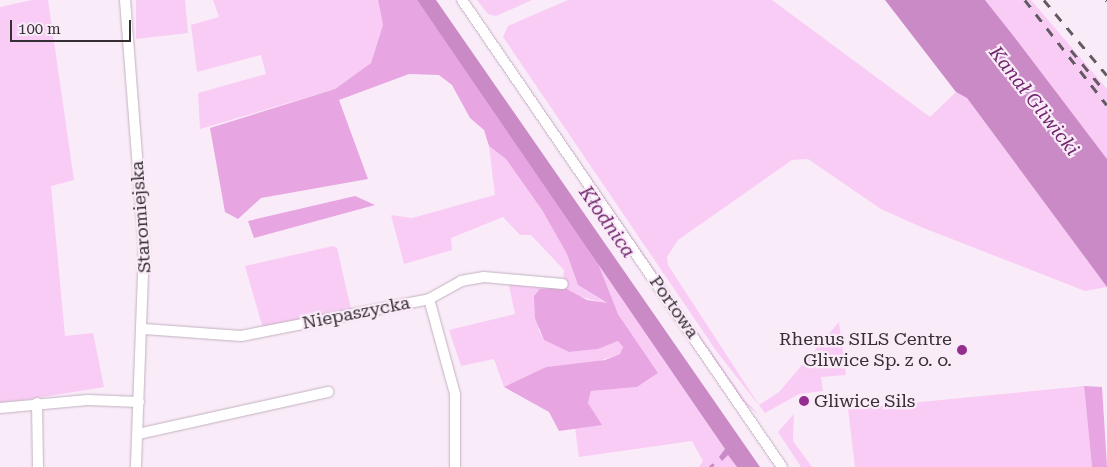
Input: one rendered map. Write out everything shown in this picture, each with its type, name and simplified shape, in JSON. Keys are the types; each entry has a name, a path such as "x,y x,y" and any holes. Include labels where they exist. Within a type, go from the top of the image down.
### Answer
{"street":[{"name":"Staromiejska","path":"125,0 144,246 144,329 136,467"},
{"name":"Portowa","path":"462,0 782,467"},
{"path":"429,299 461,281 484,277 563,284"},
{"name":"Niepaszycka","path":"144,329 241,336 429,299 455,394 455,467"},
{"path":"138,434 328,392"},
{"path":"0,408 37,403 139,402"},
{"path":"37,403 38,467"}],"shaded area":[{"path":"32,0 48,0 74,180 51,186 65,336 93,333 104,387 0,404 0,7"},
{"path":"136,0 185,0 188,33 136,39"},
{"path":"213,0 378,0 383,25 371,63 335,89 200,129 198,93 266,74 261,55 197,72 191,25 219,17"},
{"path":"378,0 417,0 596,258 618,314 658,373 637,387 591,391 588,403 602,425 559,431 549,412 504,387 546,367 605,360 620,354 623,347 618,341 598,349 569,352 544,340 535,318 534,296 540,289 563,287 587,300 607,303 578,285 567,254 542,210 506,159 489,146 484,130 470,118 452,85 439,75 409,74 339,100 368,179 261,198 238,219 225,212 210,128 335,89 371,63 383,25"},
{"path":"477,0 532,0 496,16 488,14"},
{"path":"568,0 772,0 930,117 956,92 967,98 1107,287 1085,291 921,227 881,209 808,159 792,160 678,240 667,257 668,265 759,405 779,392 839,322 846,375 821,377 823,391 799,394 765,413 717,352 503,37 508,26"},
{"path":"985,0 1031,0 1107,89 1107,159"},
{"path":"502,49 744,399 759,415 743,402"},
{"path":"489,146 506,159 542,210 567,254 578,285 607,304 579,296 538,329 544,340 569,352 598,349 618,341 623,347 620,354 596,362 546,367 504,387 494,359 461,366 449,330 515,314 507,276 563,281 564,270 531,235 520,235 503,217 451,238 452,250 404,264 391,215 412,218 495,195"},
{"path":"355,196 375,205 254,238 248,221"},
{"path":"333,246 337,248 352,313 264,332 245,266"},
{"path":"596,258 725,449 721,461 728,455 737,467 699,467 703,461 692,441 579,457 575,428 601,424 588,403 591,391 637,387 658,373 618,314"},
{"path":"1084,386 1092,467 855,467 848,409"},
{"path":"1084,386 1102,387 1107,467 1092,467"},
{"path":"794,414 793,441 812,467 801,467 778,432"}],"water":[{"path":"417,0 436,0 760,467 737,467 728,455 722,461 719,457 725,449"},
{"name":"Kanał Gliwicki","path":"885,0 985,0 1015,38 1107,159 1107,287 967,98 956,92"}],"railway":[{"path":"1025,0 1107,105"},
{"path":"1044,0 1107,75"},
{"path":"1071,50 1103,89"}],"place":[{"name":"Rhenus SILS Centre Gliwice Sp. z o. o.","path":"962,350"},
{"name":"Gliwice Sils","path":"804,401"}],"water label":[{"name":"Kłodnica","path":"607,222"}]}
